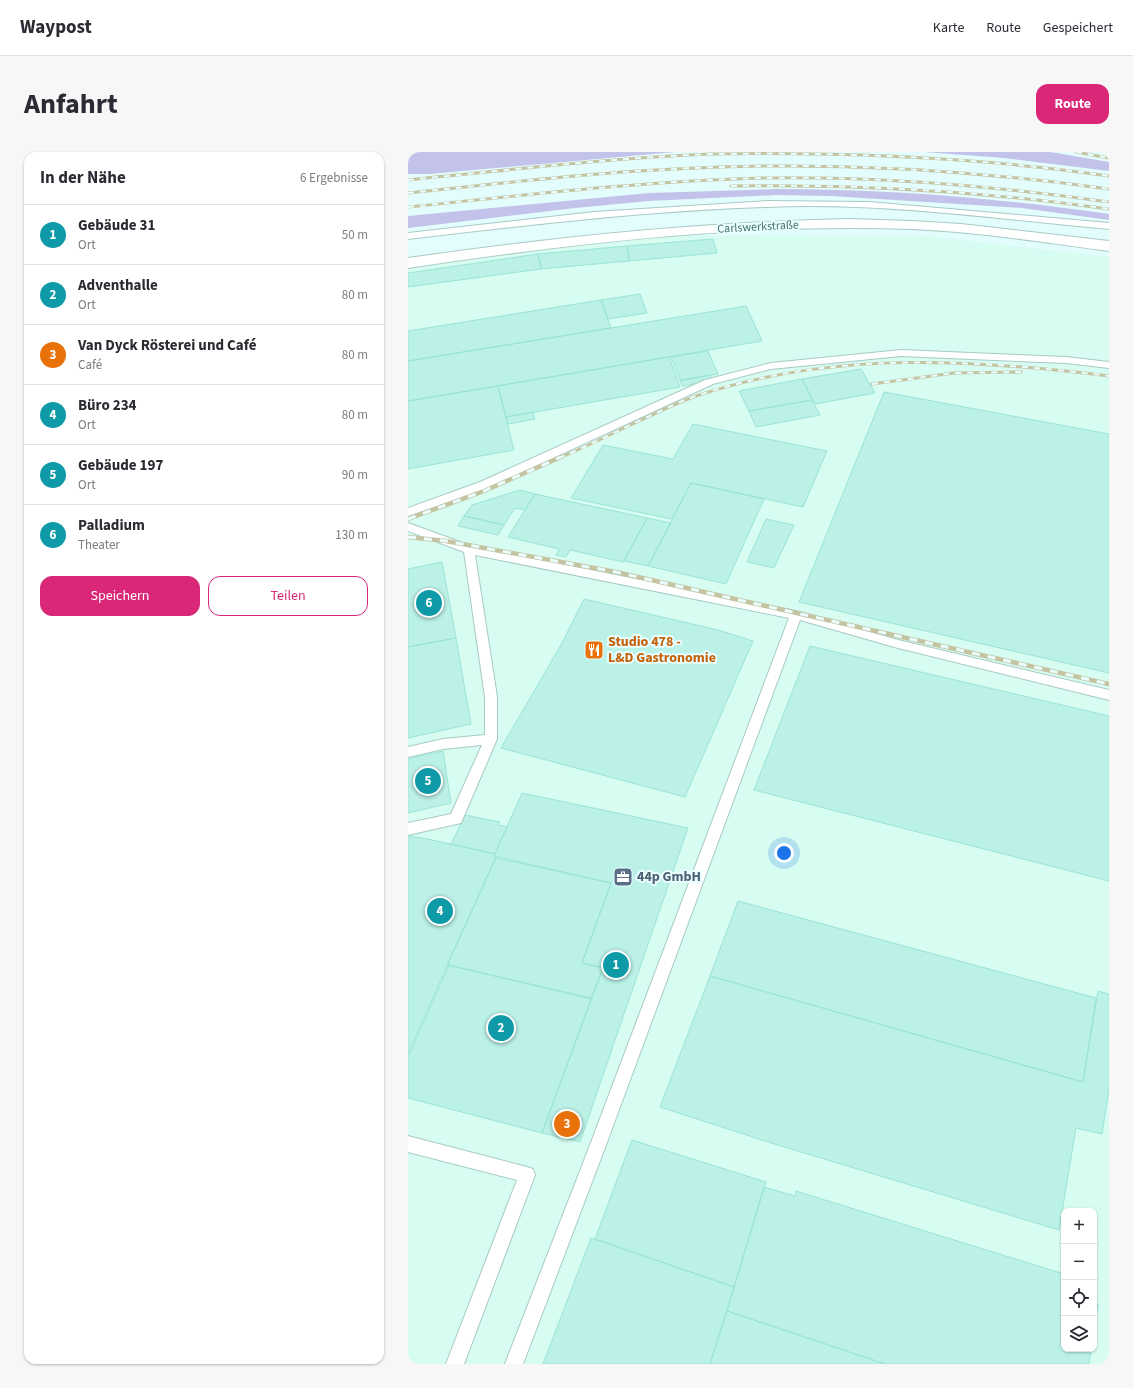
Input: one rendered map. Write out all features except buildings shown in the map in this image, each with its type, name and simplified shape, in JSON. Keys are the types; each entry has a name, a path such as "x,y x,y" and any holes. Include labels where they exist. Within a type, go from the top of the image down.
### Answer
{"street":[{"name":"Carlswerkstraße","path":"408,263 505,249 618,236 788,224 913,225 983,231 1109,246"}],"lane":[{"path":"408,236 594,215 768,204 868,205 1109,226"},
{"path":"408,512 484,485 709,382 771,366 901,353 1066,360 1109,365"},
{"path":"408,527 469,550 796,615 898,644 1109,695"},
{"path":"408,829 456,818 491,739 491,697 469,550"},
{"path":"514,1364 601,1138 796,615"},
{"path":"408,752 443,744 491,739"},
{"path":"408,1144 527,1175 455,1364"}],"shaded area":[{"path":"415,152 675,152 429,174 408,174 408,154"},
{"path":"924,152 1050,152 1109,162 1109,171 1004,158"},
{"path":"776,189 860,191 984,199 1109,214 1109,220 1022,208 831,196 776,195 649,201 575,208 408,228 408,216 649,193"},
{"path":"681,236 927,236 1109,257 1109,1364 408,1364 408,267 588,242"}],"railway":[{"path":"1076,152 1109,158"},
{"path":"408,180 635,158 711,154 811,154 910,157 1010,164 1109,176"},
{"path":"408,193 608,173 675,169 784,166 893,168 1001,176 1109,189"},
{"path":"408,207 630,185 764,178 894,180 1023,191 1109,202"},
{"path":"731,186 826,186 920,190 968,193 1109,209"},
{"path":"559,458 690,398 749,381 800,371 851,365 954,363 1057,370 1109,376"},
{"path":"872,384 954,373 1021,372"},
{"path":"408,519 484,491 561,457"},
{"path":"408,537 446,541 616,572 1109,684"}],"place":[{"name":"Palladium","path":"429,603"},
{"name":"Studio 478 - L&D Gastronomie","path":"594,650"},
{"name":"Gebäude 197","path":"428,781"},
{"name":"44p GmbH","path":"623,877"},
{"name":"Büro 234","path":"440,911"},
{"name":"Gebäude 31","path":"616,965"},
{"name":"Adventhalle","path":"501,1028"},
{"name":"Van Dyck Rösterei und Café","path":"567,1124"}]}
